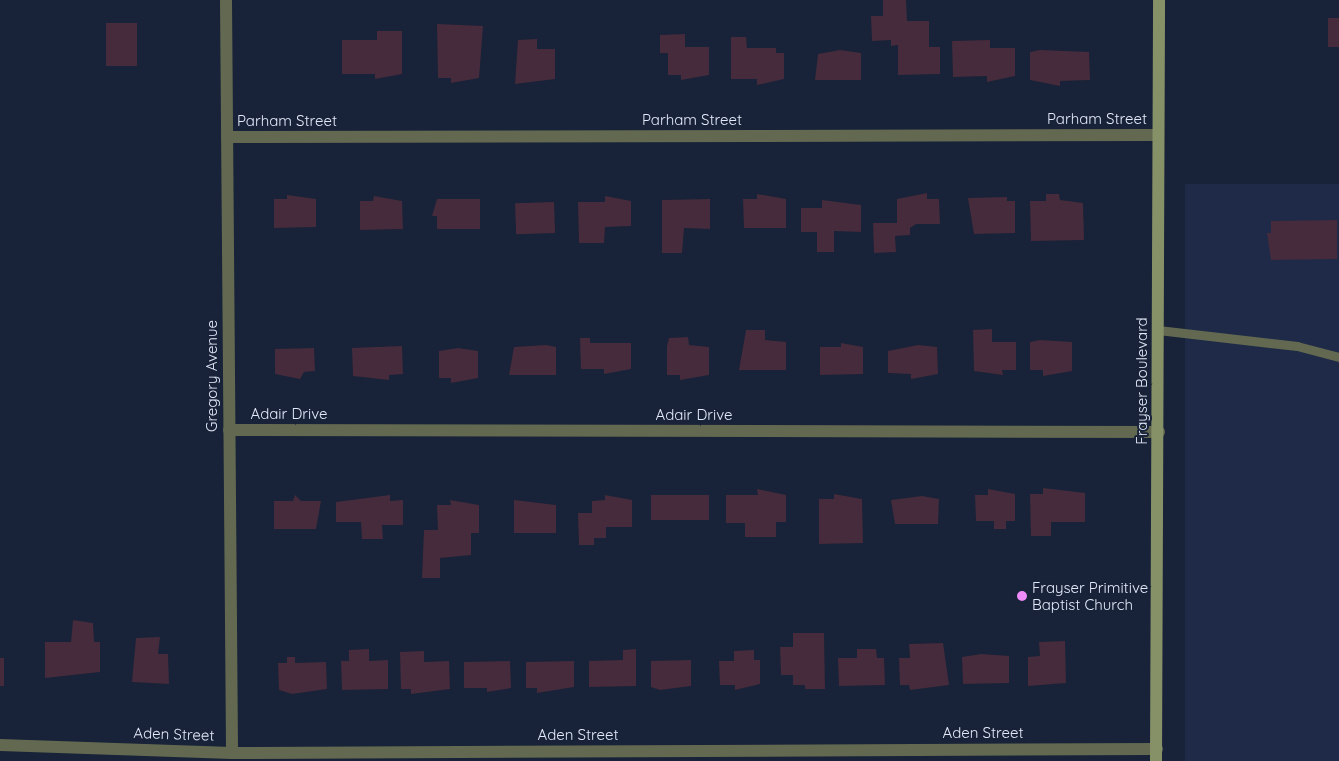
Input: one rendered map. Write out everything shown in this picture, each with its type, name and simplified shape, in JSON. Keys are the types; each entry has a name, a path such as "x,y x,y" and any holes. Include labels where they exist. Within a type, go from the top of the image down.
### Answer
{"main road":[{"name":"Frayser Boulevard","path":"1157,755 1159,432 1157,135 1159,0"}],"street":[{"name":"Gregory Avenue","path":"226,0 232,753"},
{"name":"Parham Street","path":"227,138 1157,135"},
{"name":"Adair Drive","path":"229,430 1159,432"},
{"name":"Aden Street","path":"0,745 232,753 1157,755"}],"lane":[{"path":"1158,330 1297,346 1339,357"}],"shaded area":[{"path":"1185,184 1339,184 1339,761 1185,761"}],"building":[{"path":"883,0 906,0 907,21 929,21 929,47 940,47 940,74 898,75 898,45 891,46 891,40 872,41 871,16 883,16"},
{"path":"1328,18 1339,18 1339,47 1328,47"},
{"path":"106,23 137,23 137,66 106,66"},
{"path":"437,24 483,26 479,78 451,83 451,78 438,78"},
{"path":"377,31 402,31 402,74 375,79 375,74 342,74 342,40 377,40"},
{"path":"685,34 685,47 709,47 709,75 681,80 681,75 668,75 668,53 660,53 660,35"},
{"path":"731,37 746,37 747,48 776,48 776,53 784,53 784,79 757,85 757,79 731,79"},
{"path":"537,39 537,49 555,49 555,79 515,84 518,40"},
{"path":"990,40 990,48 1015,48 1015,76 987,82 987,76 953,77 952,41"},
{"path":"840,50 861,53 861,80 815,80 818,54"},
{"path":"1040,50 1089,52 1090,80 1060,81 1060,86 1030,80 1030,52"},
{"path":"927,193 927,199 939,199 940,224 916,224 910,228 910,235 895,236 896,252 874,253 873,223 897,223 897,199"},
{"path":"757,194 786,199 786,228 744,228 743,199 757,199"},
{"path":"1046,194 1059,194 1060,200 1083,203 1084,240 1031,241 1030,201 1046,201"},
{"path":"287,195 316,199 316,227 274,228 274,199 287,199"},
{"path":"374,196 402,201 403,229 360,230 360,201 373,201"},
{"path":"605,196 631,201 631,226 605,227 604,243 579,243 578,202 605,202"},
{"path":"1007,197 1007,201 1015,201 1015,233 974,234 968,198"},
{"path":"437,199 480,199 480,229 437,229 437,216 432,216"},
{"path":"710,199 710,229 684,228 682,253 662,253 662,200"},
{"path":"822,200 861,205 861,232 834,231 834,252 817,252 817,232 801,232 801,208 822,208"},
{"path":"554,202 555,233 516,234 515,203"},
{"path":"1337,220 1337,259 1271,260 1267,233 1271,233 1271,221"},
{"path":"992,329 992,342 1016,342 1016,370 1002,370 1003,375 974,371 973,330"},
{"path":"746,330 765,330 765,340 786,342 786,370 739,370"},
{"path":"688,337 689,345 709,347 709,375 680,380 680,375 667,375 667,346 669,338"},
{"path":"580,338 590,338 590,343 631,343 631,369 604,374 604,369 581,369"},
{"path":"1040,340 1072,342 1072,371 1043,376 1043,370 1030,370 1030,342"},
{"path":"841,343 863,347 863,374 820,375 820,347 841,347"},
{"path":"546,345 556,347 556,375 509,375 514,347"},
{"path":"918,345 937,347 938,374 911,379 911,374 888,373 888,351"},
{"path":"402,346 403,374 389,375 389,380 353,376 352,348"},
{"path":"314,348 315,371 304,372 300,379 275,374 275,349"},
{"path":"458,348 478,351 478,378 451,383 451,378 439,378 439,351"},
{"path":"1043,488 1085,493 1085,522 1051,522 1051,536 1031,536 1030,494 1043,494"},
{"path":"757,489 786,495 786,522 776,522 776,537 745,537 745,523 726,523 726,495 758,495"},
{"path":"988,489 1015,494 1015,521 1006,521 1006,529 994,529 994,521 976,521 975,495 988,495"},
{"path":"834,494 862,499 863,543 819,544 819,499 834,499"},
{"path":"295,495 301,501 321,501 316,529 274,529 274,501 293,501"},
{"path":"390,495 390,501 403,500 403,525 382,525 383,539 362,539 361,522 336,522 336,502"},
{"path":"605,495 632,500 632,527 606,527 606,538 594,538 594,545 579,545 578,513 592,513 592,501 605,500"},
{"path":"651,495 709,495 709,520 651,520"},
{"path":"922,496 939,499 938,524 895,524 891,500"},
{"path":"450,500 479,505 479,533 471,533 471,555 440,558 440,578 422,578 424,530 438,530 437,505 451,505"},
{"path":"514,500 556,505 556,533 514,533"},
{"path":"73,620 93,623 94,642 100,642 100,672 45,678 45,642 71,642"},
{"path":"793,633 824,633 825,689 805,689 805,685 793,685 793,675 781,675 780,647 793,647"},
{"path":"160,637 158,654 168,654 169,684 132,682 136,638"},
{"path":"1065,641 1066,683 1028,686 1028,657 1040,656 1039,642"},
{"path":"943,643 949,685 910,690 909,685 900,685 899,658 910,658 909,644"},
{"path":"369,649 369,661 388,660 388,689 342,690 341,661 349,661 349,650"},
{"path":"636,649 636,686 589,687 589,661 623,660 623,650"},
{"path":"857,649 876,649 877,658 884,658 885,685 839,686 838,658 857,658"},
{"path":"754,650 754,660 760,660 760,684 735,690 735,685 720,685 719,661 734,661 734,651"},
{"path":"424,651 424,662 449,661 450,689 411,694 411,689 401,689 400,652"},
{"path":"981,654 1009,656 1009,683 963,684 962,657"},
{"path":"287,657 295,657 295,663 326,662 327,689 292,694 279,690 278,663 287,663"},
{"path":"0,658 4,658 4,686 0,686"},
{"path":"691,660 691,686 660,690 651,687 651,661"},
{"path":"510,661 511,688 487,692 487,688 464,688 464,662"},
{"path":"574,661 574,687 537,693 537,688 526,688 526,662"}],"place":[{"name":"Frayser Primitive Baptist Church","path":"1022,596"}]}
